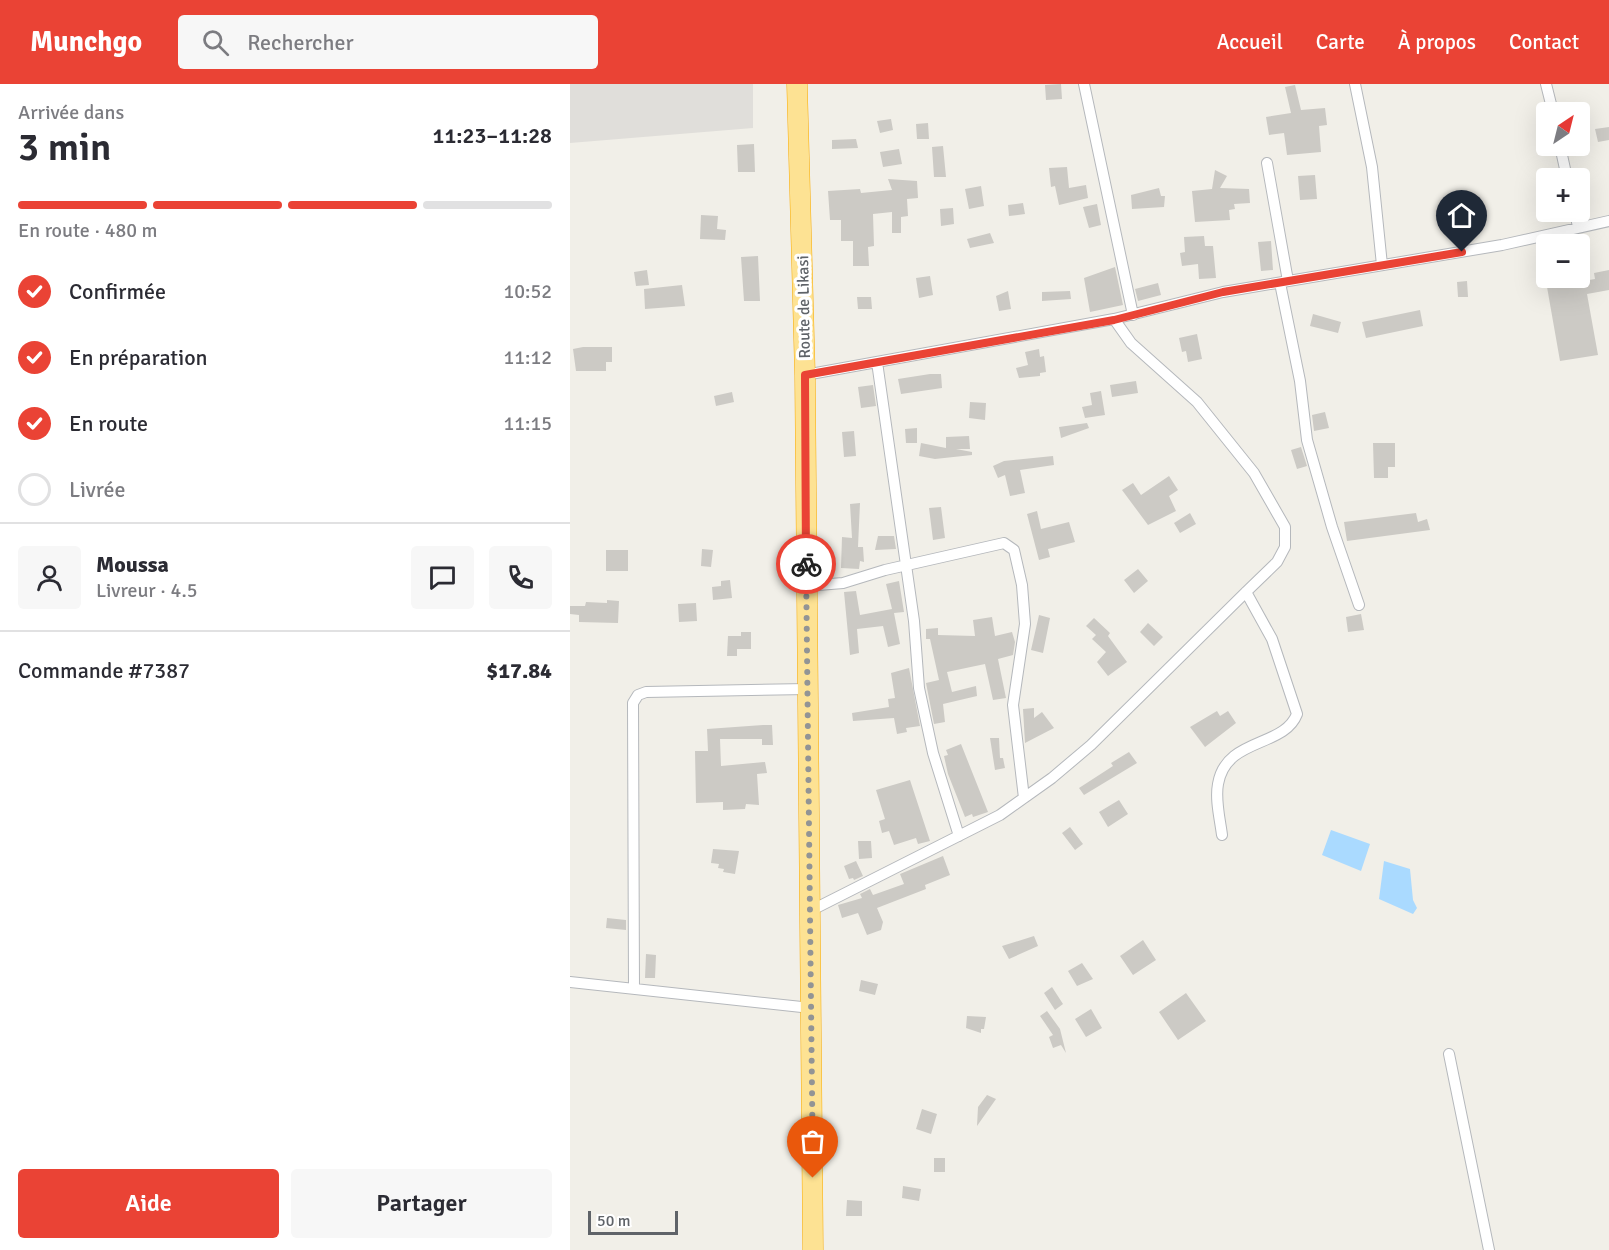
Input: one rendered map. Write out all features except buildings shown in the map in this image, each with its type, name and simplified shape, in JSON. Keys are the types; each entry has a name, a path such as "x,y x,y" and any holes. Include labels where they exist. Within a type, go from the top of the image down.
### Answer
{"highway":[{"name":"Route de Likasi","path":"797,84 805,375 813,1250"}],"street":[{"path":"1084,84 1133,315"},
{"path":"1355,84 1372,167 1382,265"},
{"path":"1546,84 1550,102"},
{"path":"1267,163 1307,440 1332,527 1359,605"},
{"path":"805,375 1114,320 1223,292 1502,245 1609,221"},
{"path":"1577,222 1578,227"},
{"path":"810,911 999,815 1024,798 1091,745 1276,562 1285,547 1285,527 1277,510 1254,473 1224,433 1197,402 1131,343 1114,320"},
{"path":"877,362 907,565 922,699 933,753 959,836"},
{"path":"807,586 843,583 907,565 1004,543 1014,550 1022,585 1025,624 1013,705 1024,798"},
{"path":"1222,835 1217,786 1221,771 1241,750 1285,732 1293,724 1297,714 1272,639 1246,592"},
{"path":"634,989 633,703 638,695 646,692 808,689"},
{"path":"570,982 811,1008"},
{"path":"1449,1054 1489,1250"}],"shaded area":[{"path":"570,84 753,84 753,128 570,143"}],"water":[{"path":"1331,830 1370,844 1361,871 1322,855"},
{"path":"1384,861 1410,869 1413,900 1417,908 1413,914 1379,899"}],"way so far":[{"path":"806,564 813,1178"}],"route":[{"path":"806,564 805,375 1114,320 1223,292 1462,252"}]}
